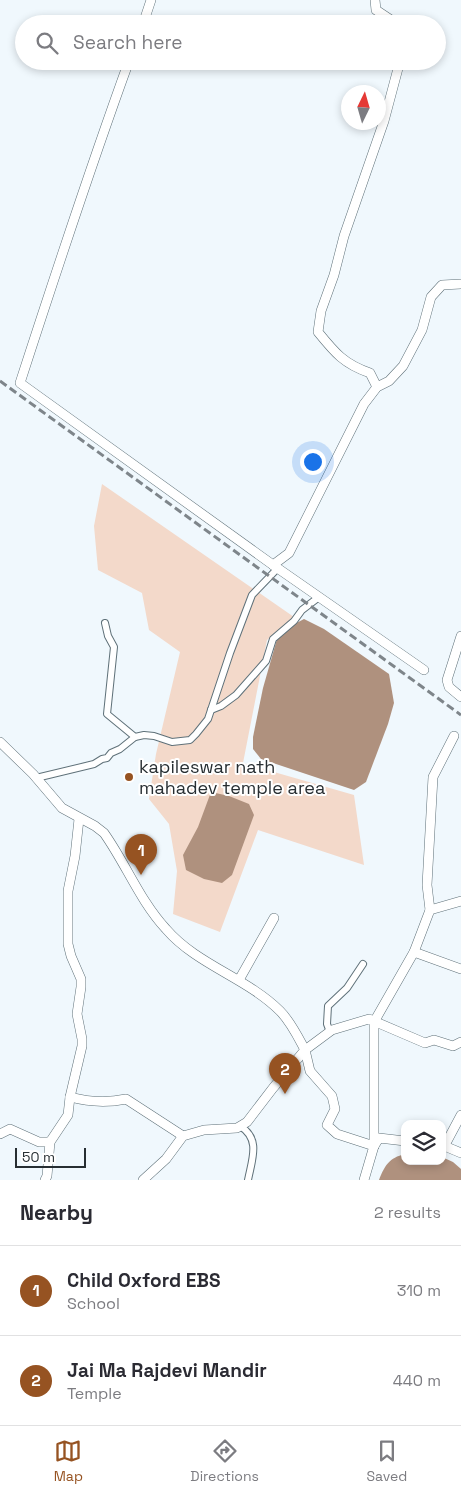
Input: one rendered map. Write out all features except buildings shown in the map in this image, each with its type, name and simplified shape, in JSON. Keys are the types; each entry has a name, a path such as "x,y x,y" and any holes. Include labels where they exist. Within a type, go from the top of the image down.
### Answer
{"street":[{"path":"146,15 152,0"},
{"path":"375,0 376,10 384,15"},
{"path":"126,70 97,146 20,383 275,567 424,670"},
{"path":"377,387 370,374 353,367 334,352 318,332 321,311 334,275 344,236 384,121 398,70"},
{"path":"36,778 94,764 102,758 107,758 111,753 120,749 135,737 144,735 154,736 172,742 190,740 208,719 212,710 230,653 252,595 289,553 360,412 377,387 389,381 403,366 422,330 431,297 442,285 461,284"},
{"path":"212,710 236,694 266,661 274,639 294,621 302,610 319,597"},
{"path":"105,623 108,636 114,647 107,714 135,737"},
{"path":"461,636 447,680 449,687 461,698"},
{"path":"374,1146 374,1022 414,952 430,910 427,885 433,777 454,736"},
{"path":"0,742 36,778 62,808 104,833 147,904 166,930 199,957 239,980 281,1012 305,1050 310,1071 332,1096 335,1109 327,1125 337,1134 374,1146"},
{"path":"45,1180 50,1142 68,1115 82,1039 76,1014 81,979 68,944 68,891 79,819"},
{"path":"430,910 461,901"},
{"path":"239,980 274,918"},
{"path":"414,952 461,969"},
{"path":"330,1032 327,1024 328,1006 347,988 363,964"},
{"path":"143,1180 166,1159 183,1136 204,1130 240,1126 247,1122 305,1050 330,1032 369,1019 425,1043 434,1040 453,1046 461,1042"},
{"path":"70,1096 88,1101 126,1099 183,1136"},
{"path":"446,1141 461,1115"},
{"path":"240,1126 248,1131 254,1141 248,1180"},
{"path":"0,1134 10,1129 39,1142 50,1142"},
{"path":"364,1180 374,1146 379,1138 401,1140"},
{"path":"446,1146 461,1153"}],"shaded area":[{"path":"102,484 294,617 267,640 243,763 354,795 364,865 258,830 220,932 173,914 177,871 169,824 149,799 156,754 180,652 149,630 142,593 98,570 94,526"},
{"path":"304,619 324,629 389,674 394,703 388,724 366,782 354,790 261,759 253,749 253,737 263,688 277,639 287,628"},
{"path":"211,792 229,796 249,804 254,815 232,875 222,883 204,879 186,870 183,855 198,827"},
{"path":"401,1156 401,1165 446,1165 446,1159 461,1169 461,1180 379,1180 388,1163"}],"railway":[{"path":"0,381 461,715"}],"place":[{"name":"kapileswar nath mahadev temple area","path":"129,777"},
{"name":"Child Oxford EBS","path":"141,875"},
{"name":"Jai Ma Rajdevi Mandir","path":"285,1094"}]}
